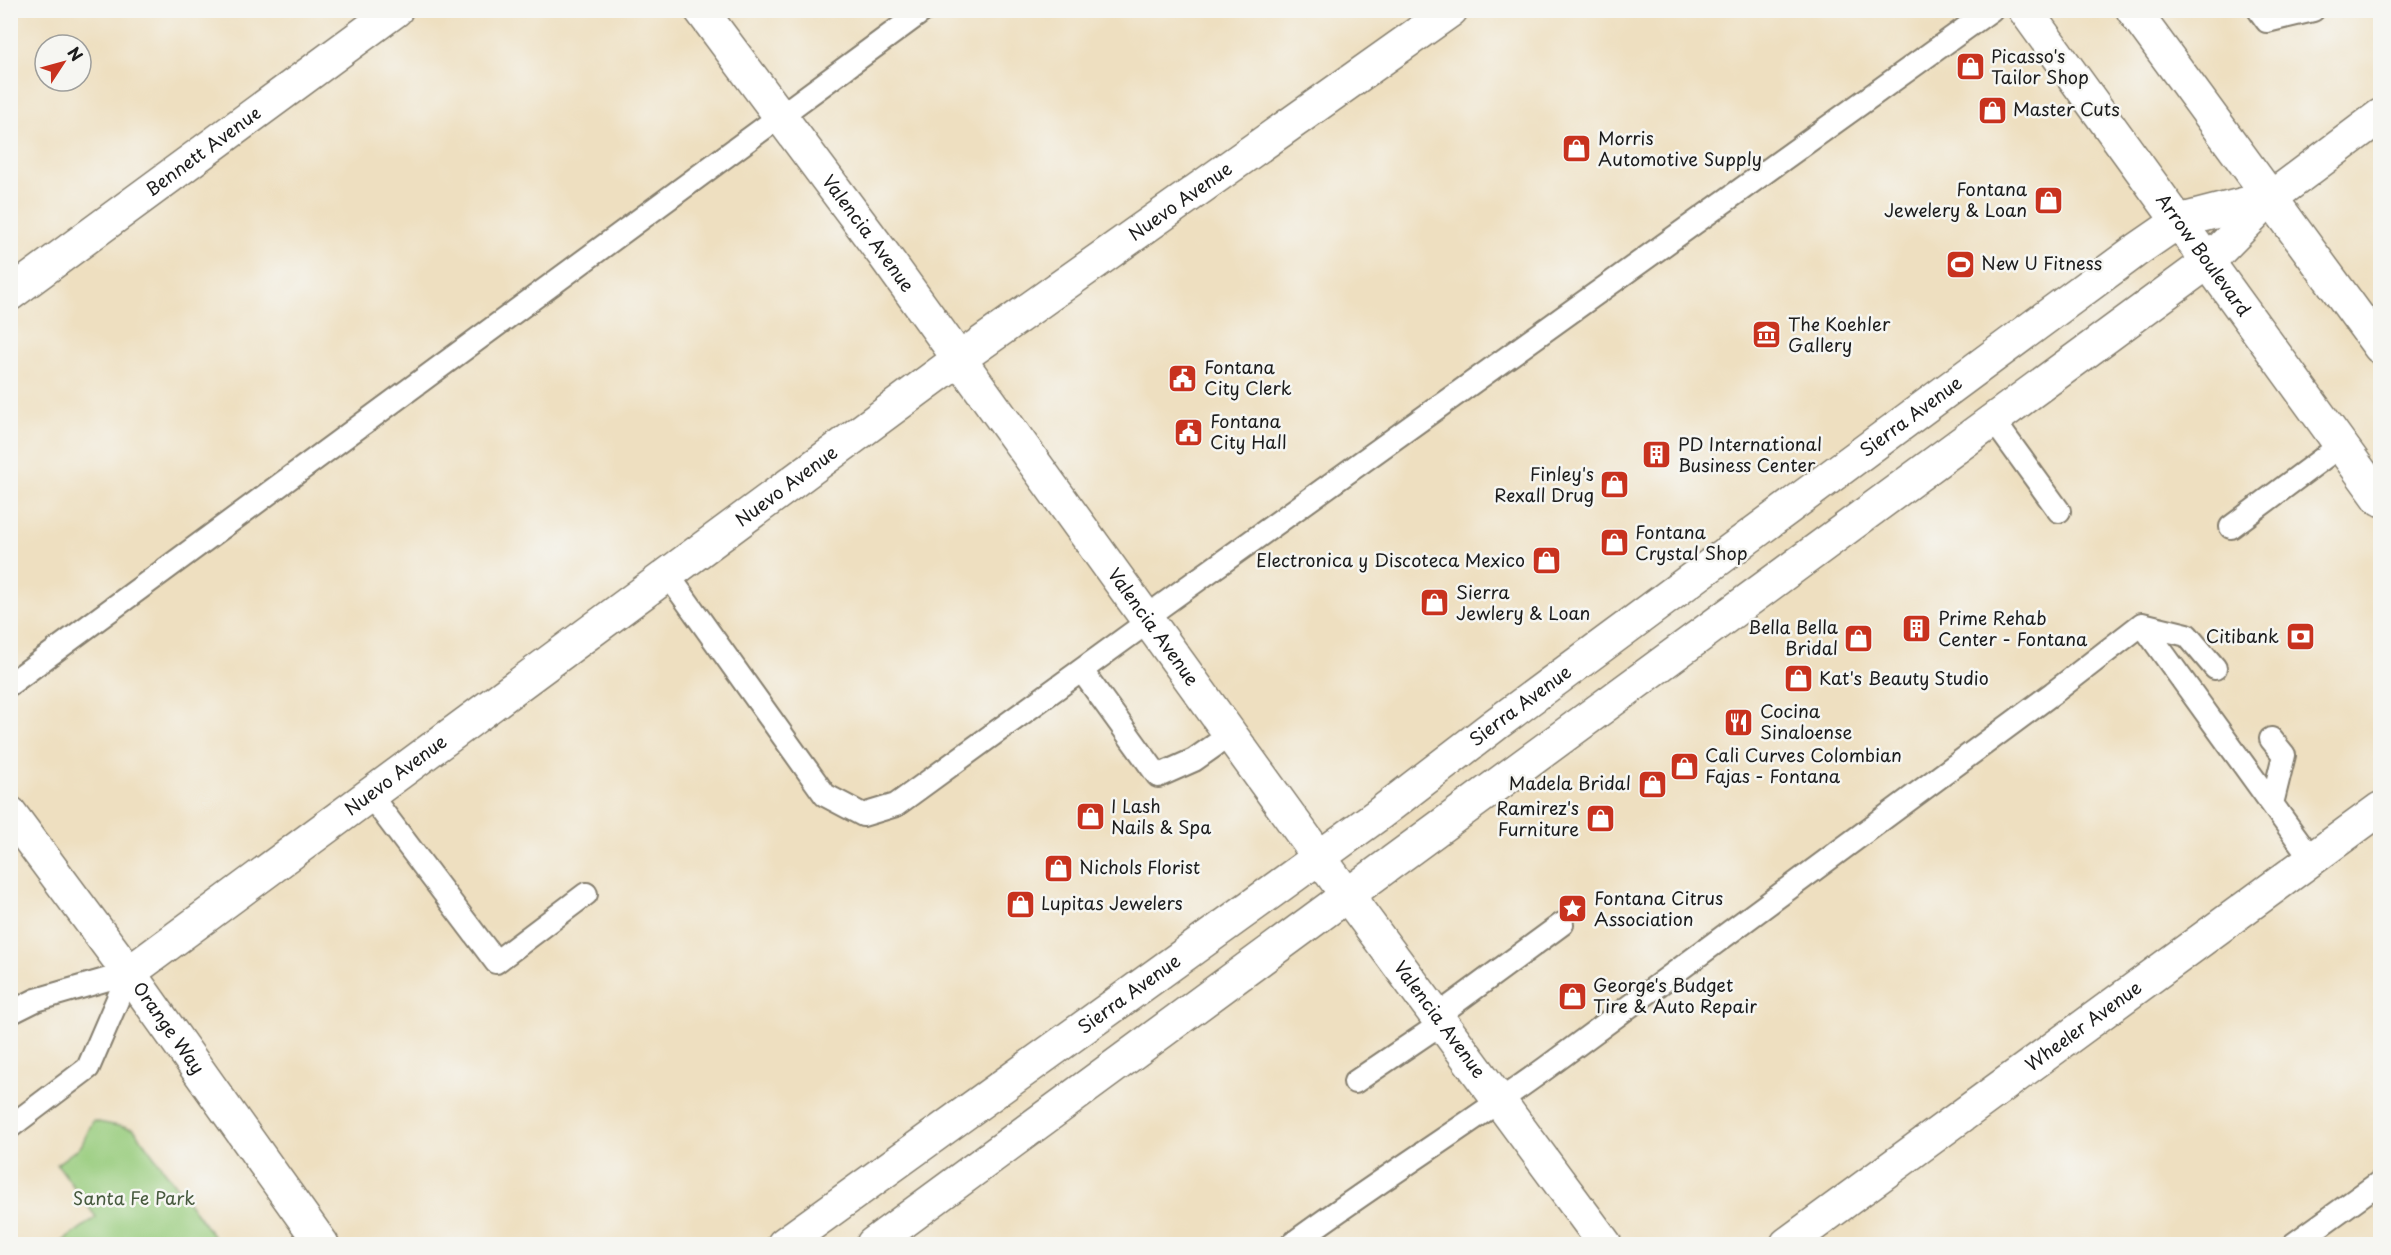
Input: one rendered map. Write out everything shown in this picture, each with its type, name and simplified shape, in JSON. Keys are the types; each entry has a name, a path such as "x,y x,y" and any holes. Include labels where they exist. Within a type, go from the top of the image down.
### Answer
{"street":[{"name":"Bennett Avenue","path":"10,294 396,10"},
{"name":"Valencia Avenue","path":"701,10 960,359 1319,857 1605,1245"},
{"name":"Nuevo Avenue","path":"129,974 960,359 1451,10"},
{"name":"Arrow Boulevard","path":"2025,10 2380,499"},
{"path":"2133,10 2380,347"},
{"name":"Sierra Avenue","path":"873,1245 1994,422 2208,262 2272,197 2380,116"},
{"name":"Sierra Avenue","path":"784,1245 1319,857 2125,258 2179,221 2272,197"},
{"name":"Wheeler Avenue","path":"1787,1245 2380,809"},
{"name":"Orange Way","path":"10,813 129,974 322,1245"}],"lane":[{"path":"10,684 924,10"},
{"path":"668,575 825,795 863,815 896,805 1082,671 1147,619 1991,10"},
{"path":"2259,10 2267,21 2313,10"},
{"path":"1994,422 2059,511"},
{"path":"2230,527 2342,445"},
{"path":"2142,624 2187,635 2215,668"},
{"path":"1292,1245 1357,1196 1500,1102 2053,693 2142,624"},
{"path":"2142,624 2311,858"},
{"path":"1082,671 1158,776 1194,760 1231,734"},
{"path":"2271,739 2284,755 2272,804"},
{"path":"370,795 496,962 586,894"},
{"path":"1355,1082 1562,924"},
{"path":"10,1013 36,1000 129,974"},
{"path":"10,1127 88,1068 129,974"},
{"path":"2294,1245 2380,1182"}],"green space":[{"name":"Santa Fe Park","path":"93,1121 134,1129 219,1244 59,1244 96,1217 57,1164 81,1146"}],"place":[{"name":"Picasso's Tailor Shop","path":"1970,67"},
{"name":"Master Cuts","path":"1992,110"},
{"name":"Morris Automotive Supply","path":"1577,149"},
{"name":"Fontana Jewelery & Loan","path":"2048,200"},
{"name":"New U Fitness","path":"1960,264"},
{"name":"The Koehler Gallery","path":"1767,335"},
{"name":"Fontana City Clerk","path":"1183,378"},
{"name":"Fontana City Hall","path":"1189,432"},
{"name":"PD International Business Center","path":"1657,455"},
{"name":"Finley's Rexall Drug","path":"1615,485"},
{"name":"Fontana Crystal Shop","path":"1614,543"},
{"name":"Electronica y Discoteca Mexico","path":"1546,561"},
{"name":"Sierra Jewlery & Loan","path":"1435,603"},
{"name":"Prime Rehab Center - Fontana","path":"1917,629"},
{"name":"Citibank","path":"2300,637"},
{"name":"Bella Bella Bridal","path":"1859,638"},
{"name":"Kat's Beauty Studio","path":"1798,679"},
{"name":"Cocina Sinaloense","path":"1739,722"},
{"name":"Cali Curves Colombian Fajas - Fontana","path":"1684,766"},
{"name":"Madela Bridal","path":"1652,784"},
{"name":"I Lash Nails & Spa","path":"1090,817"},
{"name":"Ramirez's Furniture","path":"1600,819"},
{"name":"Nichols Florist","path":"1058,868"},
{"name":"Lupitas Jewelers","path":"1020,904"},
{"name":"Fontana Citrus Association","path":"1573,909"},
{"name":"George's Budget Tire & Auto Repair","path":"1572,996"}]}
